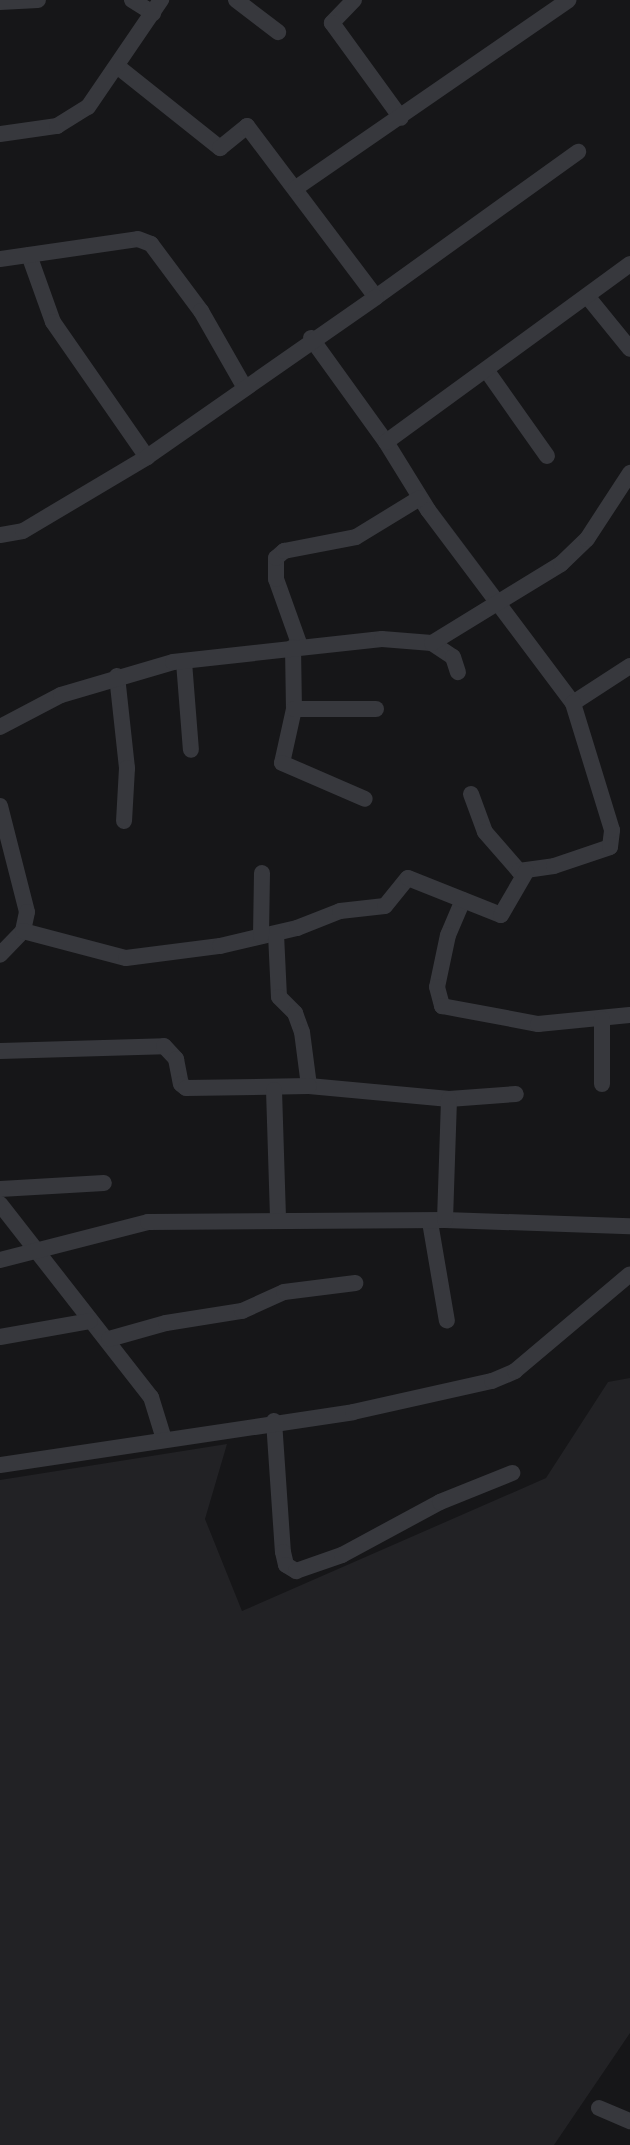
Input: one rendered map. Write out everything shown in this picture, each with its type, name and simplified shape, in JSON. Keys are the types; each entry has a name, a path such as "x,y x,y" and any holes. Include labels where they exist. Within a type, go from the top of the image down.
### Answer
{"street":[{"path":"0,2 21,5 38,0"},
{"path":"0,134 71,121 88,107 157,7 132,0"},
{"path":"236,0 278,32"},
{"path":"354,0 332,23 401,118"},
{"path":"296,188 569,0"},
{"path":"117,66 220,148 247,126 376,296"},
{"path":"0,535 23,531 147,457 311,338 376,296 578,152"},
{"path":"0,258 138,239 151,244 201,311 244,388"},
{"path":"29,255 52,323 147,457"},
{"path":"386,442 487,371 630,264"},
{"path":"587,296 630,349"},
{"path":"311,338 386,442 420,498 573,703 612,842 602,854 526,872 507,860 485,832 471,794"},
{"path":"487,371 547,456"},
{"path":"432,643 561,564 587,539 630,473"},
{"path":"365,799 282,763 294,709 296,647 276,579 276,558 284,551 364,533 420,498"},
{"path":"0,727 61,695 117,676 184,662 296,647 382,639 432,643 453,656 458,672"},
{"path":"184,662 191,750"},
{"path":"573,703 630,666"},
{"path":"117,676 127,768 124,821"},
{"path":"294,709 376,709"},
{"path":"0,806 24,892 23,931 3,947"},
{"path":"23,931 126,958 268,935 328,914 385,906 404,879 504,915 526,872"},
{"path":"262,873 268,935 279,998 295,1013 302,1032 309,1086"},
{"path":"463,900 448,935 437,987 442,1006 538,1024 630,1015"},
{"path":"601,1019 602,1084"},
{"path":"0,1051 164,1046 176,1059 181,1084 186,1088 274,1090 309,1086 449,1099 516,1094"},
{"path":"274,1090 278,1219"},
{"path":"447,1321 437,1221 449,1099"},
{"path":"0,1189 104,1183"},
{"path":"0,1203 39,1249 90,1321 109,1339 152,1397 164,1440"},
{"path":"0,1260 148,1222 278,1219 630,1226"},
{"path":"0,1465 393,1405 503,1376 532,1358 629,1271"},
{"path":"109,1339 166,1323 242,1311 285,1292 355,1283"},
{"path":"0,1337 90,1321"},
{"path":"274,1422 283,1552 286,1565 296,1571 342,1555 440,1502 512,1473"},
{"path":"599,2108 630,2121"}],"shaded area":[{"path":"630,1378 630,2033 554,2145 0,2145 0,1480 227,1444 205,1519 242,1611 546,1478 608,1382"}]}
